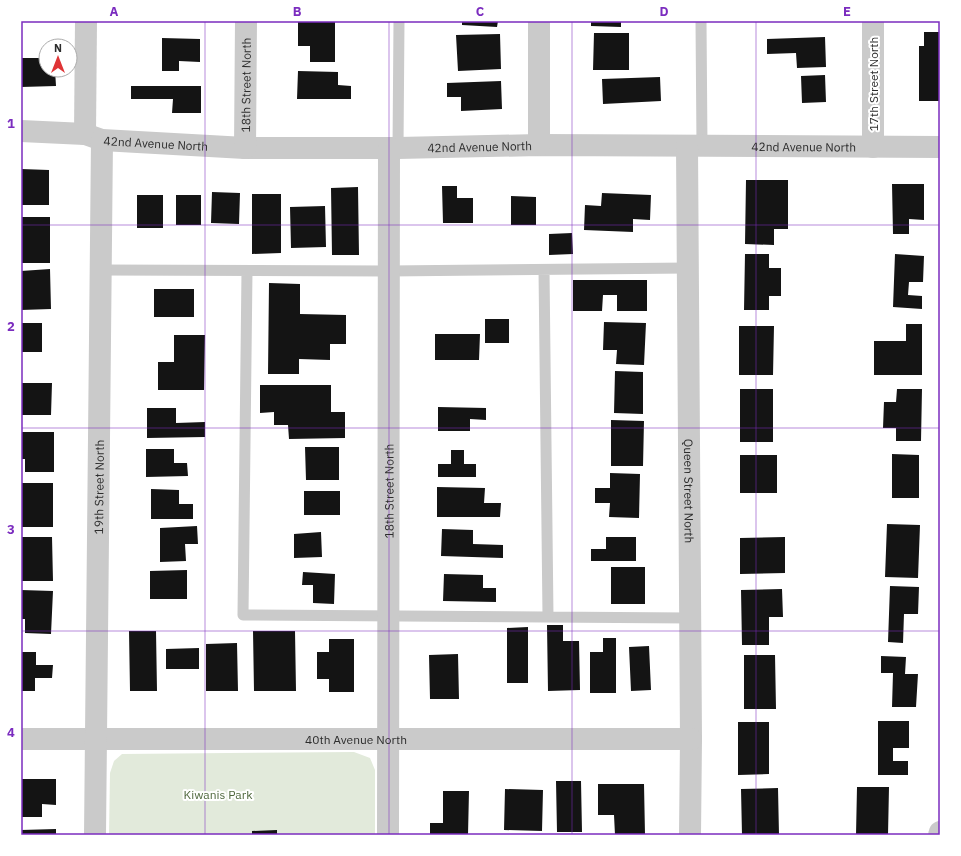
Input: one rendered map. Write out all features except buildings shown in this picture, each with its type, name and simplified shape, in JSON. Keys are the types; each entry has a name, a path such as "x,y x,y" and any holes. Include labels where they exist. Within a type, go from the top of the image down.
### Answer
{"street":[{"name":"19th Street North","path":"86,21 101,270 95,835"},
{"name":"18th Street North","path":"245,148 246,21"},
{"path":"539,21 539,145"},
{"name":"17th Street North","path":"873,21 873,147"},
{"name":"42nd Avenue North","path":"21,131 245,148 394,148 539,145 940,147"},
{"name":"Queen Street North","path":"690,835 691,739 688,268 695,146"},
{"name":"18th Street North","path":"388,835 389,271 394,148"},
{"name":"40th Avenue North","path":"21,739 691,739"}],"lane":[{"path":"394,148 399,21"},
{"path":"695,146 701,21"},
{"path":"101,270 389,271 688,268"},
{"path":"247,270 242,615 690,618"},
{"path":"544,270 548,616"}],"green space":[{"name":"Kiwanis Park","path":"354,752 370,758 375,770 375,835 109,835 110,773 114,761 122,754"}]}
